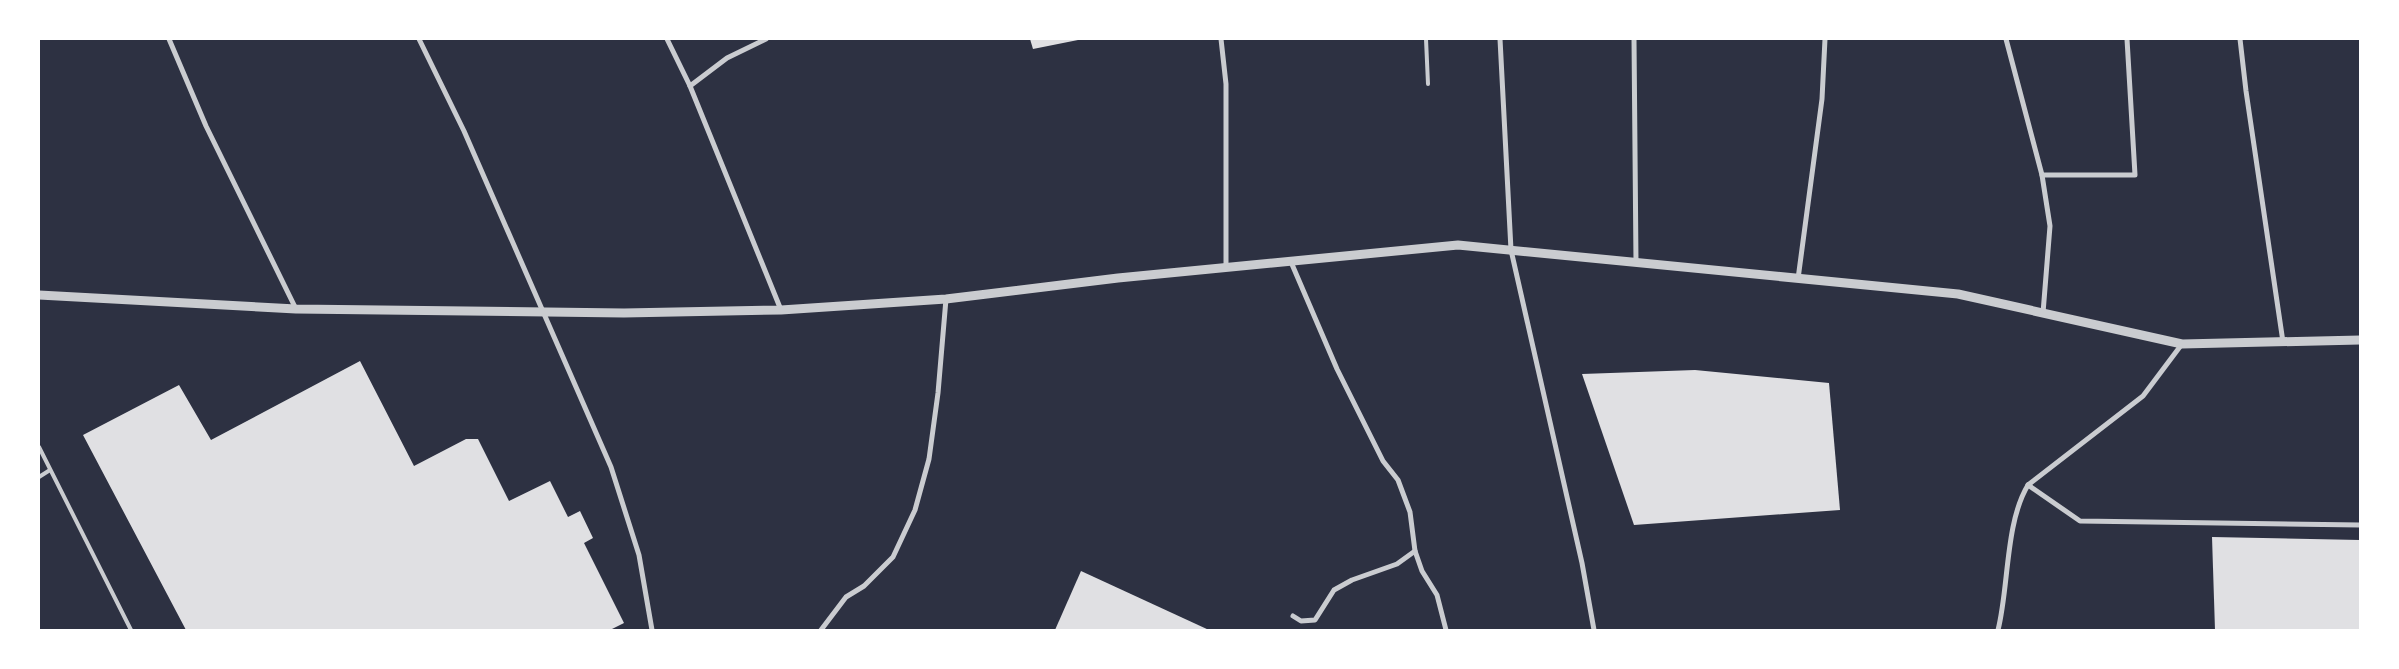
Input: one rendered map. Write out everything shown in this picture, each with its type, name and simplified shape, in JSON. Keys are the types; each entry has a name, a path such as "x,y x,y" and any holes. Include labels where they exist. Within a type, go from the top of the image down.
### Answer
{"street":[{"path":"169,39 206,126 296,310"},
{"path":"419,39 464,131 611,467 639,555 652,630"},
{"path":"667,39 690,86 781,310"},
{"path":"690,86 727,58 766,39"},
{"path":"1221,39 1226,84 1226,268"},
{"path":"1500,39 1511,250 1576,534 1594,630"},
{"path":"1634,39 1636,262"},
{"path":"1798,278 1822,99 1825,39"},
{"path":"2006,39 2042,175 2050,226 2043,313"},
{"path":"2042,175 2135,175 2127,39"},
{"path":"2240,39 2283,342"},
{"path":"39,295 296,310 544,312 781,310 946,299 1118,278 1458,245 1958,294 2182,344 2360,340"},
{"path":"1291,262 1337,369 1383,461 1398,480 1410,512 1415,551 1422,571 1437,595 1446,630"},
{"path":"820,630 846,597 864,586 893,557 915,510 929,458 938,393 946,299"},
{"path":"1998,630 2007,561 2021,496 2028,484 2143,396 2182,344"},
{"path":"2028,484 2080,521 2360,525"},
{"path":"1293,616 1301,621 1316,620 1334,590 1352,580 1397,564 1415,551"}],"lane":[{"path":"1426,39 1428,84"},
{"path":"39,447 131,630"},
{"path":"39,477 50,470"}],"building":[{"path":"1030,39 1078,39 1078,40 1033,49"},
{"path":"360,361 414,466 466,439 478,439 509,501 550,481 568,517 580,511 593,538 584,543 624,623 610,630 186,630 83,435 179,385 211,440"},
{"path":"1695,370 1829,383 1840,510 1634,525 1582,374"},
{"path":"2212,537 2360,540 2360,630 2215,630"},
{"path":"1081,571 1209,630 1055,630"}]}
